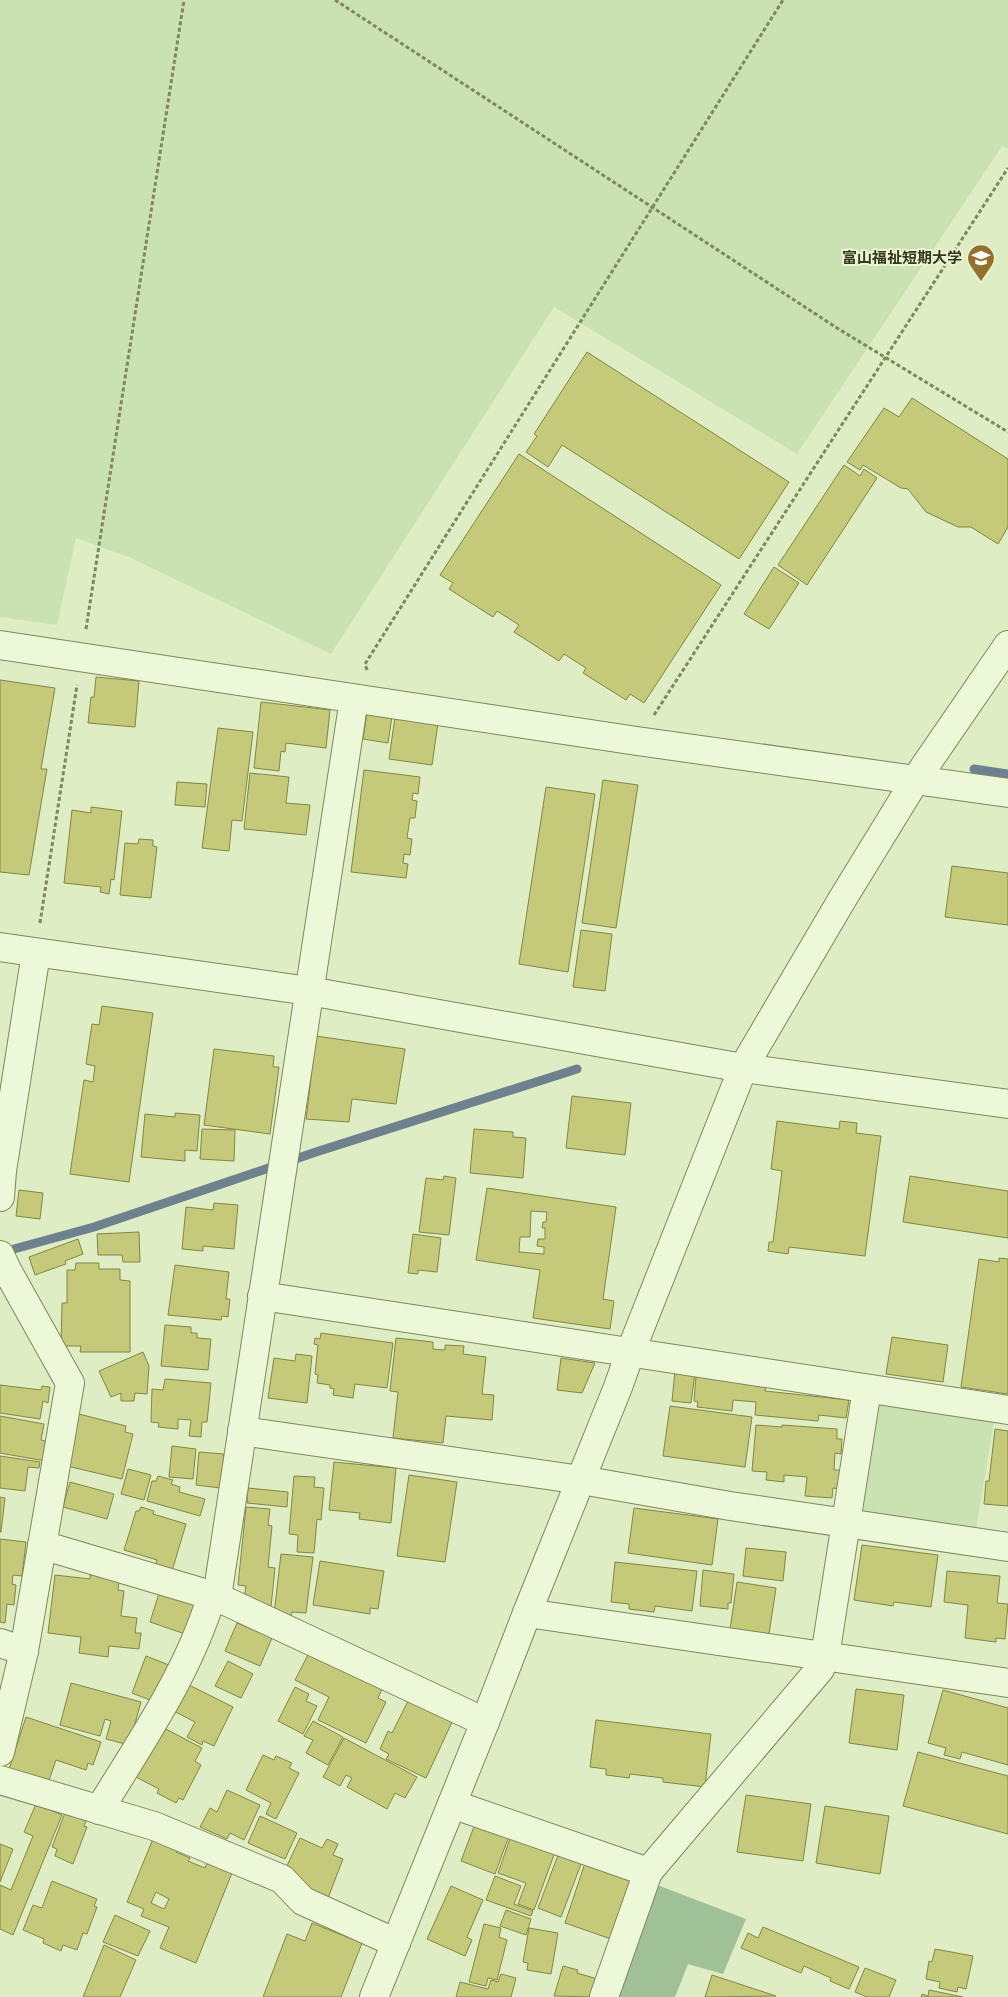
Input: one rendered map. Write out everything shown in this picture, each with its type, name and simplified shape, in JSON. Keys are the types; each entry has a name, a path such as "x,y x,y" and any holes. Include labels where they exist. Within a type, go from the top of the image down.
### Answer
{"street":[{"path":"0,645 638,741 1008,793"},
{"path":"374,1997 485,1722 743,1068 842,898 916,779 1008,645"},
{"path":"99,1810 154,1720 188,1656 214,1596 242,1431 309,991 365,700"},
{"path":"0,948 309,991 743,1068 1008,1104"},
{"path":"1,1180 36,952"},
{"path":"0,1255 70,1383 42,1545 12,1647 0,1752"},
{"path":"262,1296 1008,1410"},
{"path":"604,1997 648,1872 820,1669 826,1656 867,1389"},
{"path":"242,1431 581,1480 730,1506 1008,1547"},
{"path":"42,1545 214,1596 485,1722"},
{"path":"527,1613 1008,1682"},
{"path":"0,1780 154,1826 282,1879 303,1901 396,1944"},
{"path":"452,1804 648,1872"}],"path":[{"path":"36,952 184,0"},
{"path":"335,0 837,328 1008,432"},
{"path":"365,700 365,664 783,0"},
{"path":"638,741 1008,168"}],"green space":[{"path":"0,0 1008,0 1008,149 1002,146 797,454 554,307 331,654 131,558 76,538 57,625 0,617"},
{"path":"878,1397 995,1416 976,1529 863,1513"},
{"path":"652,1883 746,1919 723,1974 688,1964 675,1997 611,1997"}],"building":[{"path":"587,352 789,482 739,559 562,445 548,467 526,452 537,436 534,434"},
{"path":"912,398 1008,459 1008,527 998,544 971,527 958,527 926,512 908,489 901,488 863,465 860,470 847,462 884,408 899,417"},
{"path":"519,454 721,585 644,703 630,694 626,700 583,673 586,668 564,654 559,661 514,632 519,625 497,611 493,617 449,589 453,583 440,575"},
{"path":"844,465 860,476 864,469 877,478 807,585 778,565"},
{"path":"774,567 799,583 769,629 744,614"},
{"path":"96,677 139,681 135,727 88,723"},
{"path":"0,680 55,688 41,769 47,769 29,875 0,872"},
{"path":"261,702 330,710 326,748 286,743 285,752 281,751 279,771 254,768"},
{"path":"367,713 392,716 388,743 363,739"},
{"path":"395,717 438,723 432,765 389,759"},
{"path":"218,728 253,732 242,821 232,820 229,851 202,848"},
{"path":"364,770 420,777 418,794 413,793 412,800 417,801 415,818 410,818 407,838 412,839 410,855 404,854 403,863 408,864 406,878 351,872"},
{"path":"250,773 289,777 286,803 310,805 306,835 244,829"},
{"path":"603,780 638,785 616,928 582,923"},
{"path":"177,782 207,784 205,807 175,805"},
{"path":"546,787 595,794 568,972 519,964"},
{"path":"91,807 122,811 114,880 111,879 109,894 100,892 101,887 64,883 72,810 91,813"},
{"path":"139,839 153,840 153,846 157,847 151,898 120,895 125,843 138,844"},
{"path":"952,866 1008,873 1008,925 945,917"},
{"path":"581,930 612,934 605,991 573,987"},
{"path":"102,1006 153,1013 129,1182 70,1174 84,1080 93,1082 95,1066 86,1064 92,1024 99,1025"},
{"path":"316,1036 405,1049 396,1104 352,1099 349,1122 306,1119"},
{"path":"214,1049 274,1056 273,1067 279,1067 270,1134 204,1125"},
{"path":"572,1096 631,1103 625,1155 566,1148"},
{"path":"175,1113 200,1115 197,1151 185,1150 185,1161 141,1157 145,1114 175,1117"},
{"path":"777,1121 839,1129 840,1121 857,1123 856,1133 881,1136 865,1256 789,1247 788,1254 768,1251 769,1242 773,1242 782,1171 771,1169"},
{"path":"202,1129 235,1130 234,1161 200,1159"},
{"path":"474,1129 513,1132 513,1137 526,1138 523,1178 470,1173"},
{"path":"444,1176 456,1178 449,1235 419,1232 426,1178 443,1180"},
{"path":"910,1176 1008,1191 1008,1238 903,1222"},
{"path":"487,1188 616,1207 603,1299 614,1301 610,1329 533,1318 540,1270 476,1260","holes":["531,1211 547,1212 546,1222 543,1222 542,1228 545,1228 545,1239 538,1239 537,1246 544,1247 544,1254 519,1252 520,1237 530,1237"]},
{"path":"19,1190 43,1193 40,1219 16,1216"},
{"path":"214,1203 238,1205 234,1249 203,1246 203,1251 182,1249 186,1207 213,1210"},
{"path":"139,1232 140,1262 123,1262 122,1255 98,1255 97,1234"},
{"path":"413,1234 441,1238 437,1272 418,1270 418,1274 408,1273"},
{"path":"78,1239 83,1254 65,1261 66,1264 35,1275 29,1257"},
{"path":"999,1258 1008,1259 1008,1394 961,1387 979,1259 999,1262"},
{"path":"76,1263 99,1263 99,1269 120,1269 120,1280 130,1281 130,1352 80,1352 81,1346 61,1346 62,1303 67,1303 67,1270 75,1270"},
{"path":"175,1265 229,1272 226,1299 230,1299 228,1317 222,1316 221,1320 168,1315"},
{"path":"165,1325 191,1327 191,1333 197,1333 197,1338 211,1339 208,1370 161,1366"},
{"path":"321,1333 393,1343 387,1388 355,1384 353,1398 333,1395 334,1389 330,1388 330,1385 317,1383 318,1375 315,1374 318,1345 314,1344 315,1338 320,1339"},
{"path":"892,1337 948,1345 943,1382 886,1374"},
{"path":"396,1338 433,1342 433,1349 445,1350 445,1345 464,1346 463,1354 486,1357 482,1394 494,1395 492,1420 446,1416 443,1443 393,1438 398,1392 390,1391"},
{"path":"143,1352 149,1366 147,1394 135,1393 134,1401 121,1401 121,1393 111,1397 99,1371"},
{"path":"296,1354 312,1356 307,1403 268,1398 274,1358 295,1361"},
{"path":"561,1358 595,1363 582,1393 557,1390"},
{"path":"675,1371 695,1373 691,1403 672,1401"},
{"path":"696,1377 766,1385 765,1391 849,1400 846,1418 819,1415 818,1421 755,1415 756,1402 733,1400 732,1411 697,1407 698,1402 694,1401"},
{"path":"165,1379 211,1383 207,1422 202,1422 201,1437 189,1436 191,1420 178,1419 178,1429 158,1427 159,1423 151,1422 152,1389 163,1390"},
{"path":"0,1385 41,1390 42,1386 50,1387 48,1403 43,1401 40,1419 0,1413"},
{"path":"670,1406 752,1417 745,1467 663,1456"},
{"path":"79,1414 126,1426 125,1432 133,1434 122,1479 67,1466"},
{"path":"0,1416 44,1424 41,1440 49,1442 45,1461 0,1453"},
{"path":"756,1425 837,1429 837,1439 842,1439 841,1454 835,1453 834,1470 841,1470 840,1489 833,1488 832,1498 805,1496 807,1477 784,1475 784,1482 766,1480 767,1472 752,1471"},
{"path":"995,1429 1008,1431 1008,1506 984,1504 986,1481 989,1481"},
{"path":"172,1446 196,1449 193,1479 169,1477"},
{"path":"199,1452 224,1454 220,1488 196,1485"},
{"path":"0,1456 40,1462 39,1468 28,1467 25,1491 0,1488"},
{"path":"334,1462 396,1468 391,1523 359,1519 360,1513 329,1510"},
{"path":"128,1469 151,1475 144,1500 121,1494"},
{"path":"409,1475 457,1482 445,1562 397,1556"},
{"path":"158,1476 173,1480 171,1484 180,1487 179,1492 205,1499 200,1516 147,1501 152,1481 156,1481"},
{"path":"294,1476 315,1477 314,1487 324,1488 321,1520 317,1519 314,1553 297,1552 298,1535 289,1534"},
{"path":"70,1482 114,1494 107,1519 63,1507"},
{"path":"248,1488 288,1492 287,1507 247,1503"},
{"path":"0,1497 5,1498 1,1532 0,1532"},
{"path":"141,1507 154,1511 153,1514 186,1524 172,1571 155,1566 157,1560 124,1550 136,1511 139,1511"},
{"path":"246,1507 270,1509 268,1525 272,1526 268,1567 275,1568 271,1607 255,1605 244,1599 246,1586 238,1585"},
{"path":"634,1508 718,1519 712,1565 628,1553"},
{"path":"0,1539 26,1542 22,1576 13,1575 12,1584 16,1585 14,1605 7,1604 5,1623 0,1622"},
{"path":"862,1545 938,1555 931,1607 894,1602 893,1606 854,1600"},
{"path":"746,1548 786,1552 783,1581 743,1576"},
{"path":"281,1554 313,1557 306,1613 292,1612 291,1616 274,1614"},
{"path":"320,1561 384,1571 378,1609 370,1608 370,1614 313,1605"},
{"path":"615,1562 697,1571 692,1611 655,1606 654,1612 629,1609 629,1604 611,1602"},
{"path":"703,1570 734,1574 731,1603 728,1603 728,1609 700,1606"},
{"path":"947,1571 1000,1576 997,1603 1008,1604 1005,1639 996,1638 996,1642 965,1638 968,1605 944,1602"},
{"path":"55,1575 90,1579 90,1575 119,1579 118,1590 124,1591 121,1616 137,1618 135,1633 141,1633 139,1649 109,1646 108,1657 79,1653 81,1637 48,1633"},
{"path":"737,1582 776,1588 769,1634 730,1629"},
{"path":"160,1590 198,1603 188,1635 150,1622"},
{"path":"237,1623 272,1638 260,1666 225,1651"},
{"path":"309,1653 382,1689 378,1698 386,1702 366,1743 318,1720 329,1697 295,1680"},
{"path":"146,1656 169,1665 155,1702 132,1693"},
{"path":"228,1661 253,1674 241,1698 215,1686"},
{"path":"183,1682 233,1707 214,1746 203,1741 202,1745 187,1737 195,1722 170,1709"},
{"path":"71,1683 141,1702 129,1745 106,1739 111,1721 105,1719 100,1736 60,1725"},
{"path":"295,1687 309,1694 306,1701 317,1706 303,1734 278,1721"},
{"path":"856,1689 904,1695 897,1750 849,1743"},
{"path":"943,1690 1008,1708 1008,1765 962,1752 960,1759 944,1755 946,1748 928,1743"},
{"path":"409,1699 453,1720 426,1778 386,1759 389,1754 380,1749 388,1731 392,1733"},
{"path":"26,1717 101,1742 93,1765 88,1763 86,1770 56,1760 48,1783 9,1769"},
{"path":"596,1720 711,1734 705,1787 663,1782 663,1778 630,1774 629,1778 606,1775 606,1769 590,1767"},
{"path":"313,1721 343,1737 328,1765 306,1753 313,1740 304,1736"},
{"path":"162,1727 202,1748 195,1761 201,1765 183,1800 179,1798 176,1803 157,1793 159,1789 136,1777"},
{"path":"344,1738 417,1777 405,1798 395,1793 387,1809 347,1787 352,1778 346,1775 340,1786 323,1777"},
{"path":"918,1752 1008,1776 1008,1834 903,1806"},
{"path":"263,1755 274,1760 276,1756 292,1763 289,1768 299,1773 276,1819 266,1814 271,1803 246,1790"},
{"path":"227,1790 260,1805 244,1840 230,1833 227,1839 200,1827 210,1808 217,1812"},
{"path":"746,1795 811,1804 803,1861 737,1852"},
{"path":"36,1804 62,1815 13,1935 0,1929 0,1885 11,1890 33,1836 24,1832"},
{"path":"825,1806 889,1816 880,1874 816,1863"},
{"path":"66,1810 87,1818 84,1826 87,1827 73,1864 55,1856 57,1849 52,1847"},
{"path":"260,1816 297,1833 285,1859 248,1843"},
{"path":"475,1824 509,1836 495,1874 461,1861"},
{"path":"511,1836 555,1852 534,1910 518,1904 526,1883 498,1873"},
{"path":"300,1838 322,1848 327,1839 338,1844 333,1855 343,1859 328,1898 310,1891 285,1870"},
{"path":"153,1839 178,1849 176,1852 190,1858 188,1861 205,1868 207,1863 232,1873 196,1963 160,1948 169,1927 141,1916 144,1909 127,1902","holes":["156,1892 169,1899 164,1909 151,1903"]},
{"path":"0,1844 13,1849 0,1882"},
{"path":"560,1850 583,1859 561,1917 538,1908"},
{"path":"586,1860 635,1877 614,1940 565,1923"},
{"path":"495,1876 521,1886 514,1904 533,1911 531,1916 486,1900"},
{"path":"52,1881 97,1899 94,1906 97,1907 87,1934 83,1933 77,1950 63,1945 61,1951 43,1943 44,1939 23,1930 33,1905 42,1908"},
{"path":"451,1886 483,1900 467,1937 472,1940 465,1956 427,1939"},
{"path":"506,1910 531,1919 526,1935 500,1926"},
{"path":"115,1915 150,1931 138,1956 103,1942"},
{"path":"312,1923 362,1943 341,1997 263,1997 287,1934 305,1941"},
{"path":"484,1924 501,1928 499,1937 507,1940 497,1980 488,1978 486,1986 469,1982"},
{"path":"763,1927 859,1967 849,1989 830,1981 831,1978 804,1966 801,1973 741,1948 748,1933 758,1938"},
{"path":"529,1928 558,1933 551,1974 527,1970 528,1963 523,1962"},
{"path":"104,1945 136,1960 120,1997 83,1997"},
{"path":"935,1949 973,1956 966,1989 958,1987 957,1992 939,1988 940,1982 926,1979 929,1961 932,1962"},
{"path":"563,1966 578,1970 577,1973 601,1980 596,1997 554,1996"},
{"path":"865,1968 896,1980 889,1997 867,1997 855,1992"},
{"path":"501,1974 516,1978 511,1997 456,1997 460,1982 488,1989 491,1980 498,1982"},
{"path":"712,1975 776,1996 705,1997"},
{"path":"929,1990 963,1997 921,1997 922,1994 928,1996"}],"waterway":[{"path":"974,769 1008,774"},
{"path":"3,1252 94,1227 319,1151 577,1069"}],"place":[{"name":"富山福祉短期大学","path":"981,282"}]}
